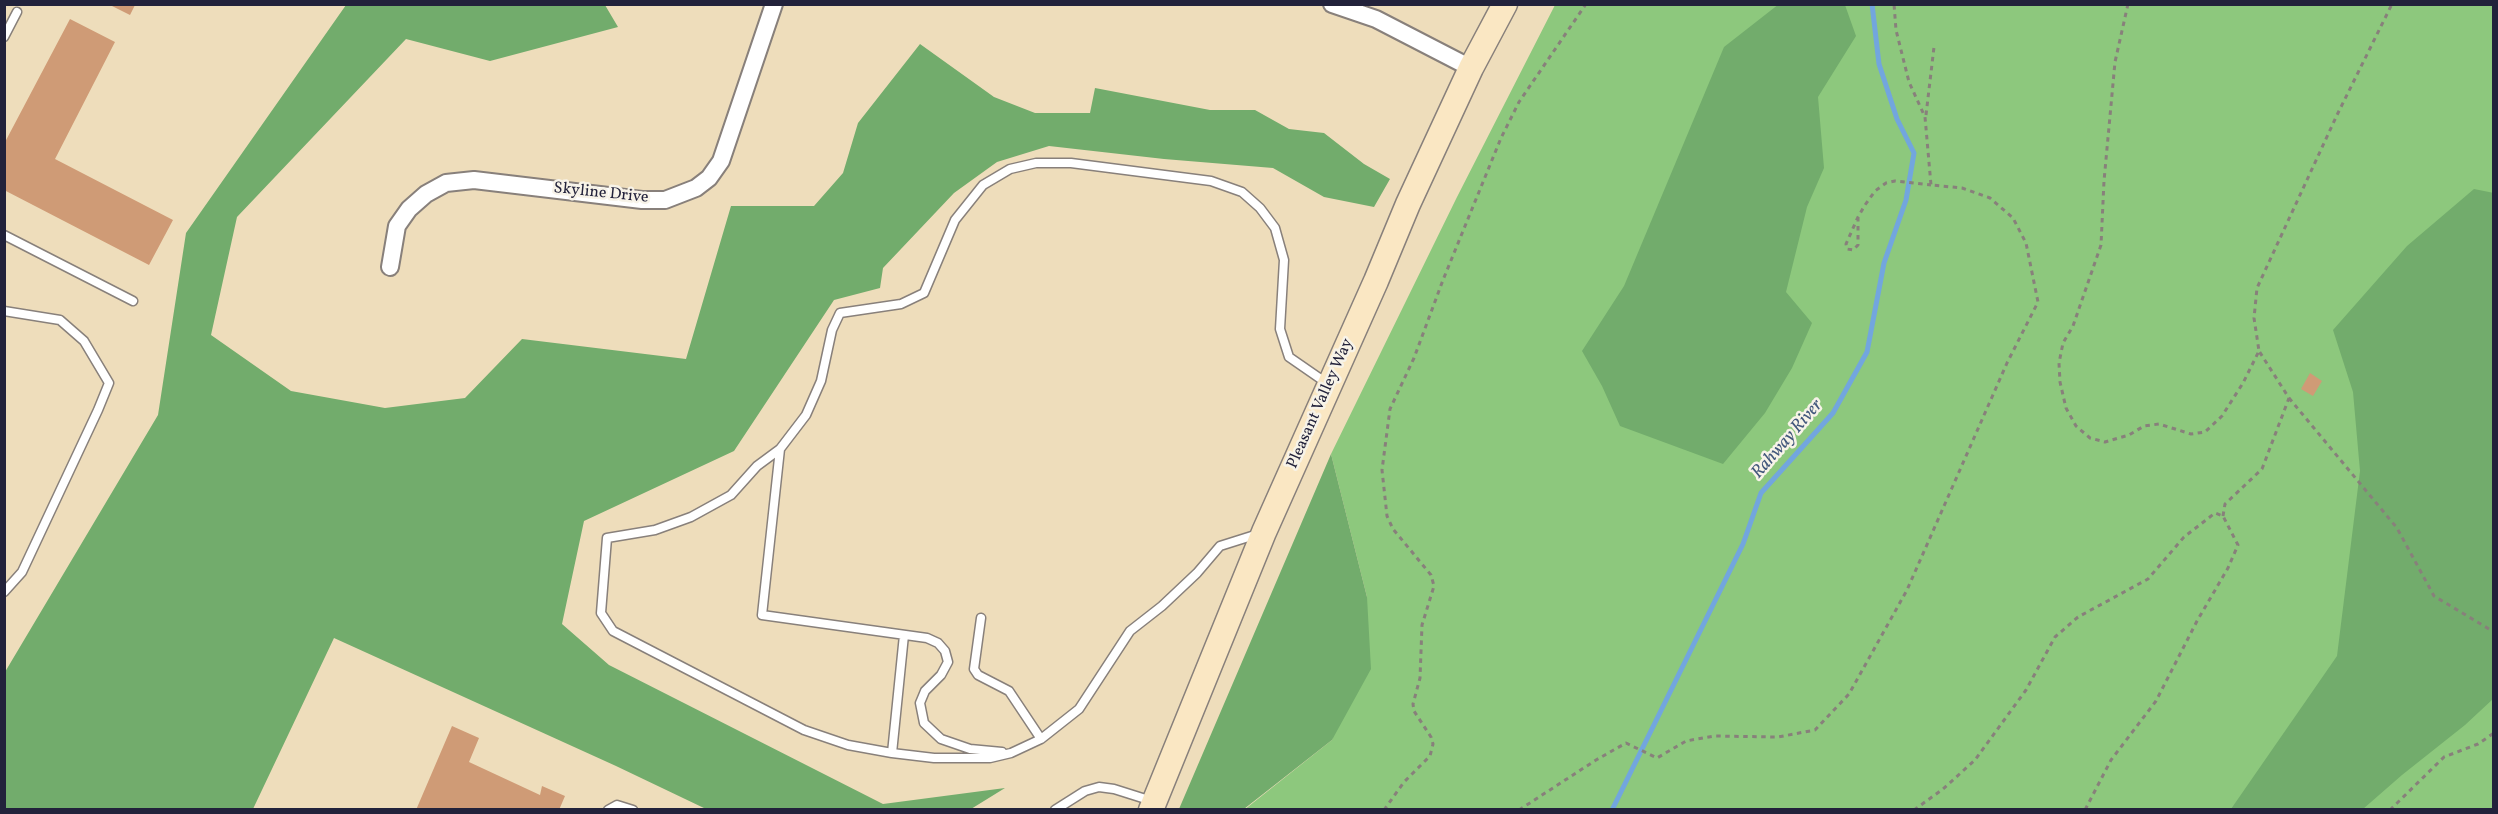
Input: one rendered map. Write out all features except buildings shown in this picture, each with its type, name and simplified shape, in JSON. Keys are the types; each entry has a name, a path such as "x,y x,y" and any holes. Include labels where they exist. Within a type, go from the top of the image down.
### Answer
{"main road":[{"name":"Pleasant Valley Way","path":"1152,806 1264,532 1407,204 1505,4"}],"street":[{"name":"Skyline Drive","path":"390,267 397,226 409,209 426,194 446,183 474,180 642,200 665,200 696,188 709,178 721,160 774,4"},
{"path":"1332,4 1376,19 1472,68"}],"lane":[{"path":"4,37 17,12"},
{"path":"1264,532 1220,546 1197,573 1162,606 1130,631 1079,708 1041,739 1011,753 990,758 945,758 892,753 848,745 801,729 613,631 601,613 608,538 655,530 691,517 731,495 757,466 780,449 806,416 821,381 832,330 840,313 901,304 924,292 955,220 983,185 1010,169 1036,163 1071,163 1211,181 1242,192 1260,208 1275,228 1284,260 1280,329 1289,357 1330,385"},
{"path":"4,235 133,301"},
{"path":"4,311 60,320 84,341 109,383 22,572 4,592"},
{"path":"780,449 762,615 927,638 938,642 945,651 948,663 941,675 925,691 920,703 924,723 941,739 970,749 1011,753"},
{"path":"981,618 974,669 978,675 1009,691 1041,739"},
{"path":"892,753 904,635"},
{"path":"1055,810 1085,791 1099,787 1114,789 1152,806"},
{"path":"608,810 617,805 633,810"}],"path":[{"path":"1384,810 1404,782 1430,756 1433,744 1414,711 1413,704 1420,678 1422,625 1434,586 1431,575 1393,529 1387,516 1382,470 1390,409 1414,358 1443,279 1501,138 1519,102 1586,4"},
{"path":"1894,4 1896,30 1909,82 1925,117"},
{"path":"2128,4 2115,62 2104,181 2101,245 2073,326 2063,343 2059,363 2060,382 2066,408 2076,426 2090,438 2105,442 2129,435 2144,426 2160,424 2191,434 2205,432 2222,416 2243,383 2259,351"},
{"path":"2392,4 2327,136 2257,288 2254,318 2259,351 2289,398 2397,528 2434,596 2493,632"},
{"path":"1931,185 1925,117 1928,79 1934,47"},
{"path":"1519,810 1626,743 1657,758 1686,741 1714,736 1778,737 1815,730 1849,694 1907,590 2002,373 2038,302 2026,243 2013,218 1990,198 1962,188 1895,180 1886,183 1875,191 1858,217 1846,244 1847,249 1852,250 1858,245 1858,217"},
{"path":"2085,810 2111,760 2157,701 2197,621 2228,568 2238,545 2223,516 2225,504 2262,469 2289,398"},
{"path":"1914,810 1943,789 1975,760 2026,690 2055,637 2078,617 2148,579 2184,537 2215,513 2223,516"},
{"path":"2390,810 2444,757 2478,744 2493,733"}],"green space":[{"path":"1779,4 1845,5 1856,36 1818,97 1824,168 1807,207 1786,292 1812,323 1792,368 1765,413 1723,464 1620,426 1602,386 1582,351 1624,286 1724,47"},
{"path":"346,5 605,5 618,27 490,61 406,39 237,217 211,335 291,391 385,408 465,398 522,339 686,359 731,206 814,206 843,173 858,123 920,44 994,97 1035,113 1090,113 1095,88 1210,110 1255,110 1289,129 1324,133 1364,164 1390,179 1374,207 1324,197 1273,168 1049,146 997,162 954,193 883,268 880,288 834,300 734,451 584,521 562,624 609,665 883,804 1005,788 971,809 706,809 334,638 253,809 5,809 5,672 158,415 186,233"},
{"path":"1555,5 2493,5 2493,809 1244,810 1332,740 1367,597 1331,454 1457,197"},
{"path":"2474,189 2494,193 2493,699 2363,809 2231,809 2337,656 2360,471 2353,392 2333,330 2407,246"},
{"path":"1331,454 1367,597 1371,669 1332,740 1244,809 1179,809"}],"waterway":[{"name":"Rahway River","path":"1612,810 1743,544 1761,493 1833,413 1867,352 1884,263 1906,200 1914,153 1897,119 1879,64 1872,4"}]}
